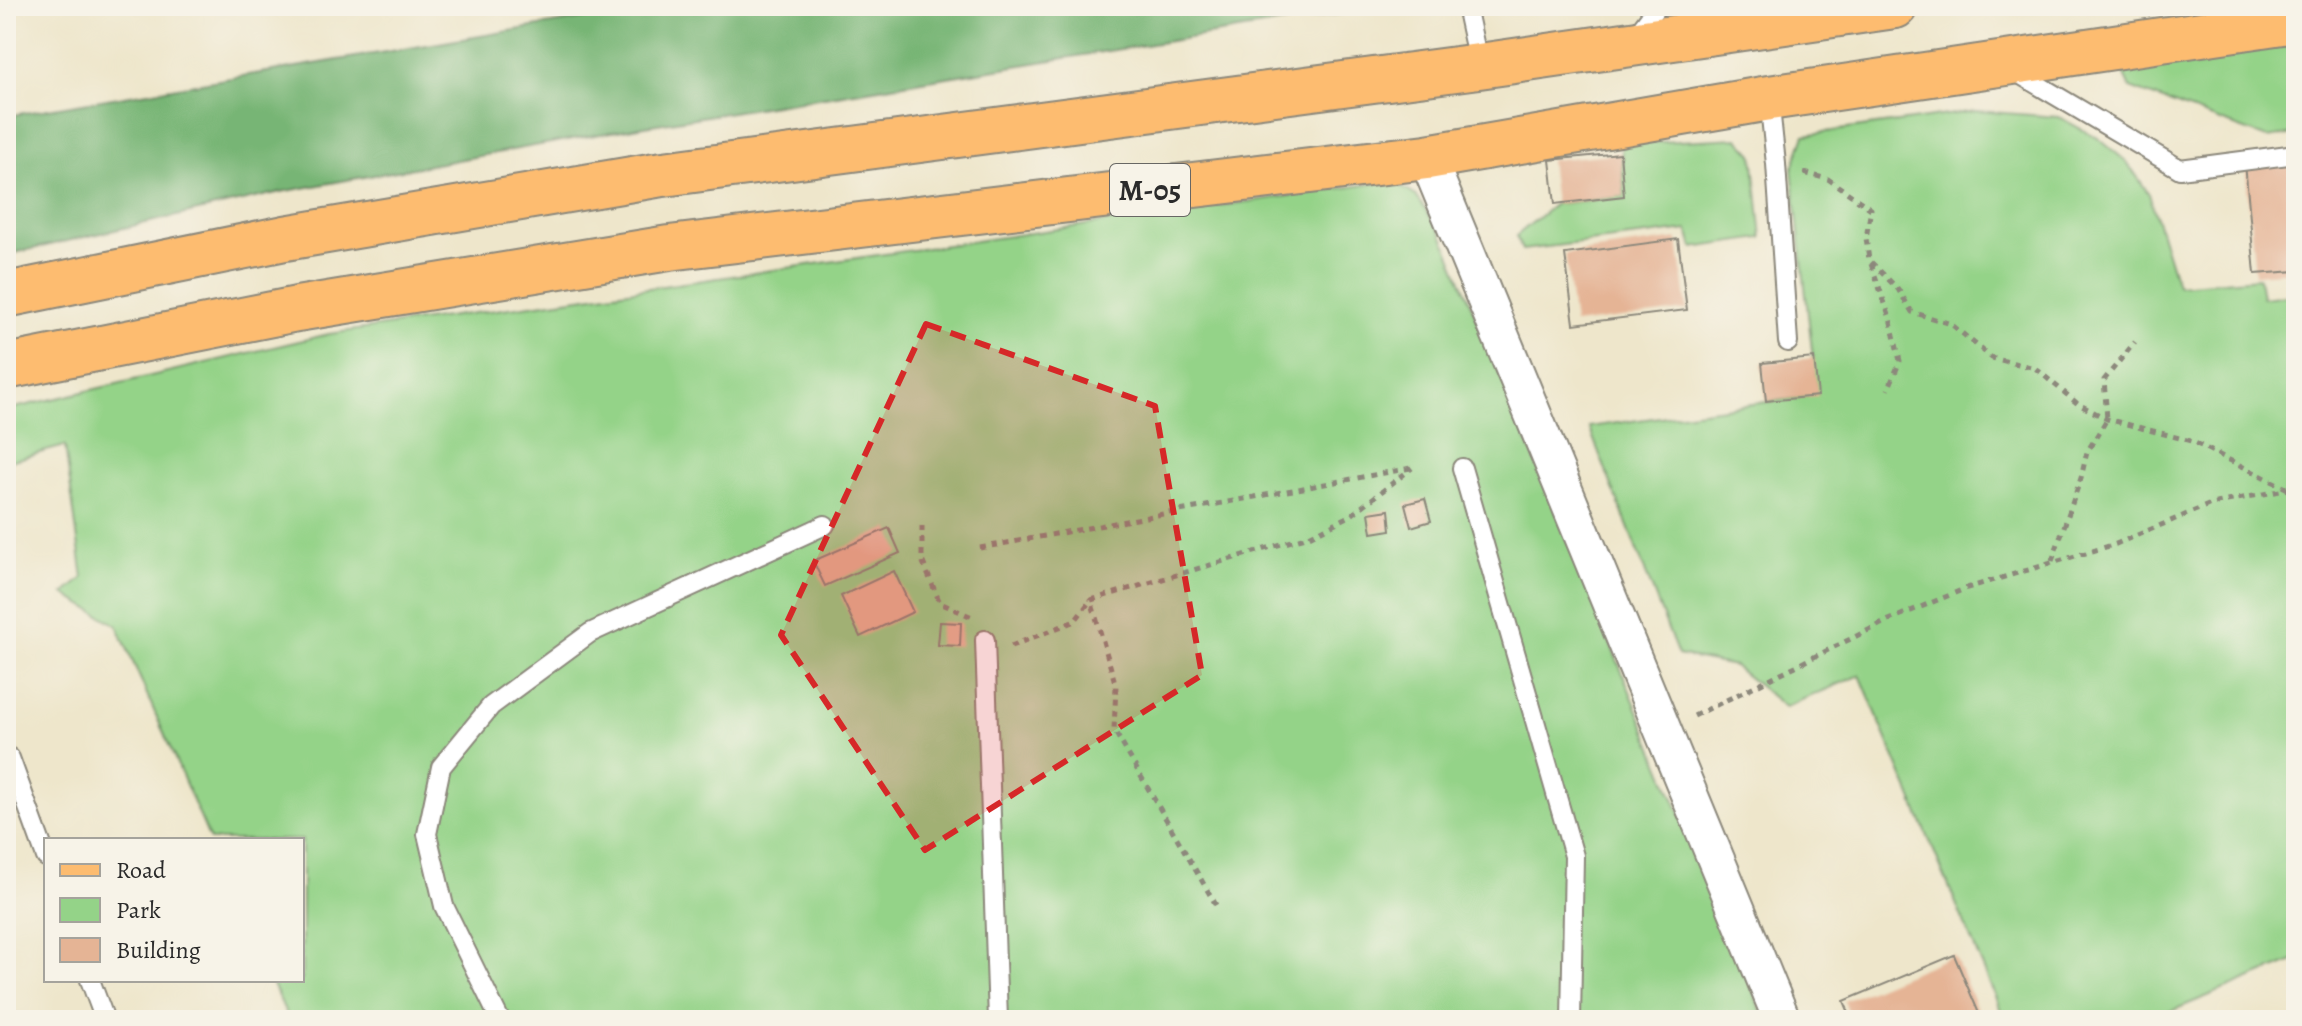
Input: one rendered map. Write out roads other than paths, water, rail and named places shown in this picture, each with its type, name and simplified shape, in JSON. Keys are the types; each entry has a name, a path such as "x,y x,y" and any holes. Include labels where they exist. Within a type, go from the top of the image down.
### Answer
{"main road":[{"path":"6,295 285,238 656,175 1479,66 1895,6"},
{"name":"М-05","path":"6,367 297,309 669,248 1427,157 1769,98 2296,20"}],"street":[{"path":"1427,157 1782,1020"}],"lane":[{"path":"1466,6 1479,66"},
{"path":"1628,45 1658,6"},
{"path":"2002,63 2180,169 2296,154"},
{"path":"1769,98 1788,342"},
{"path":"1462,468 1574,856 1571,1020"},
{"path":"500,1020 444,906 427,834 441,767 491,706 590,633 825,525"},
{"path":"985,647 998,1020"},
{"path":"6,755 10,758 44,852"},
{"path":"91,982 105,1020"}]}
